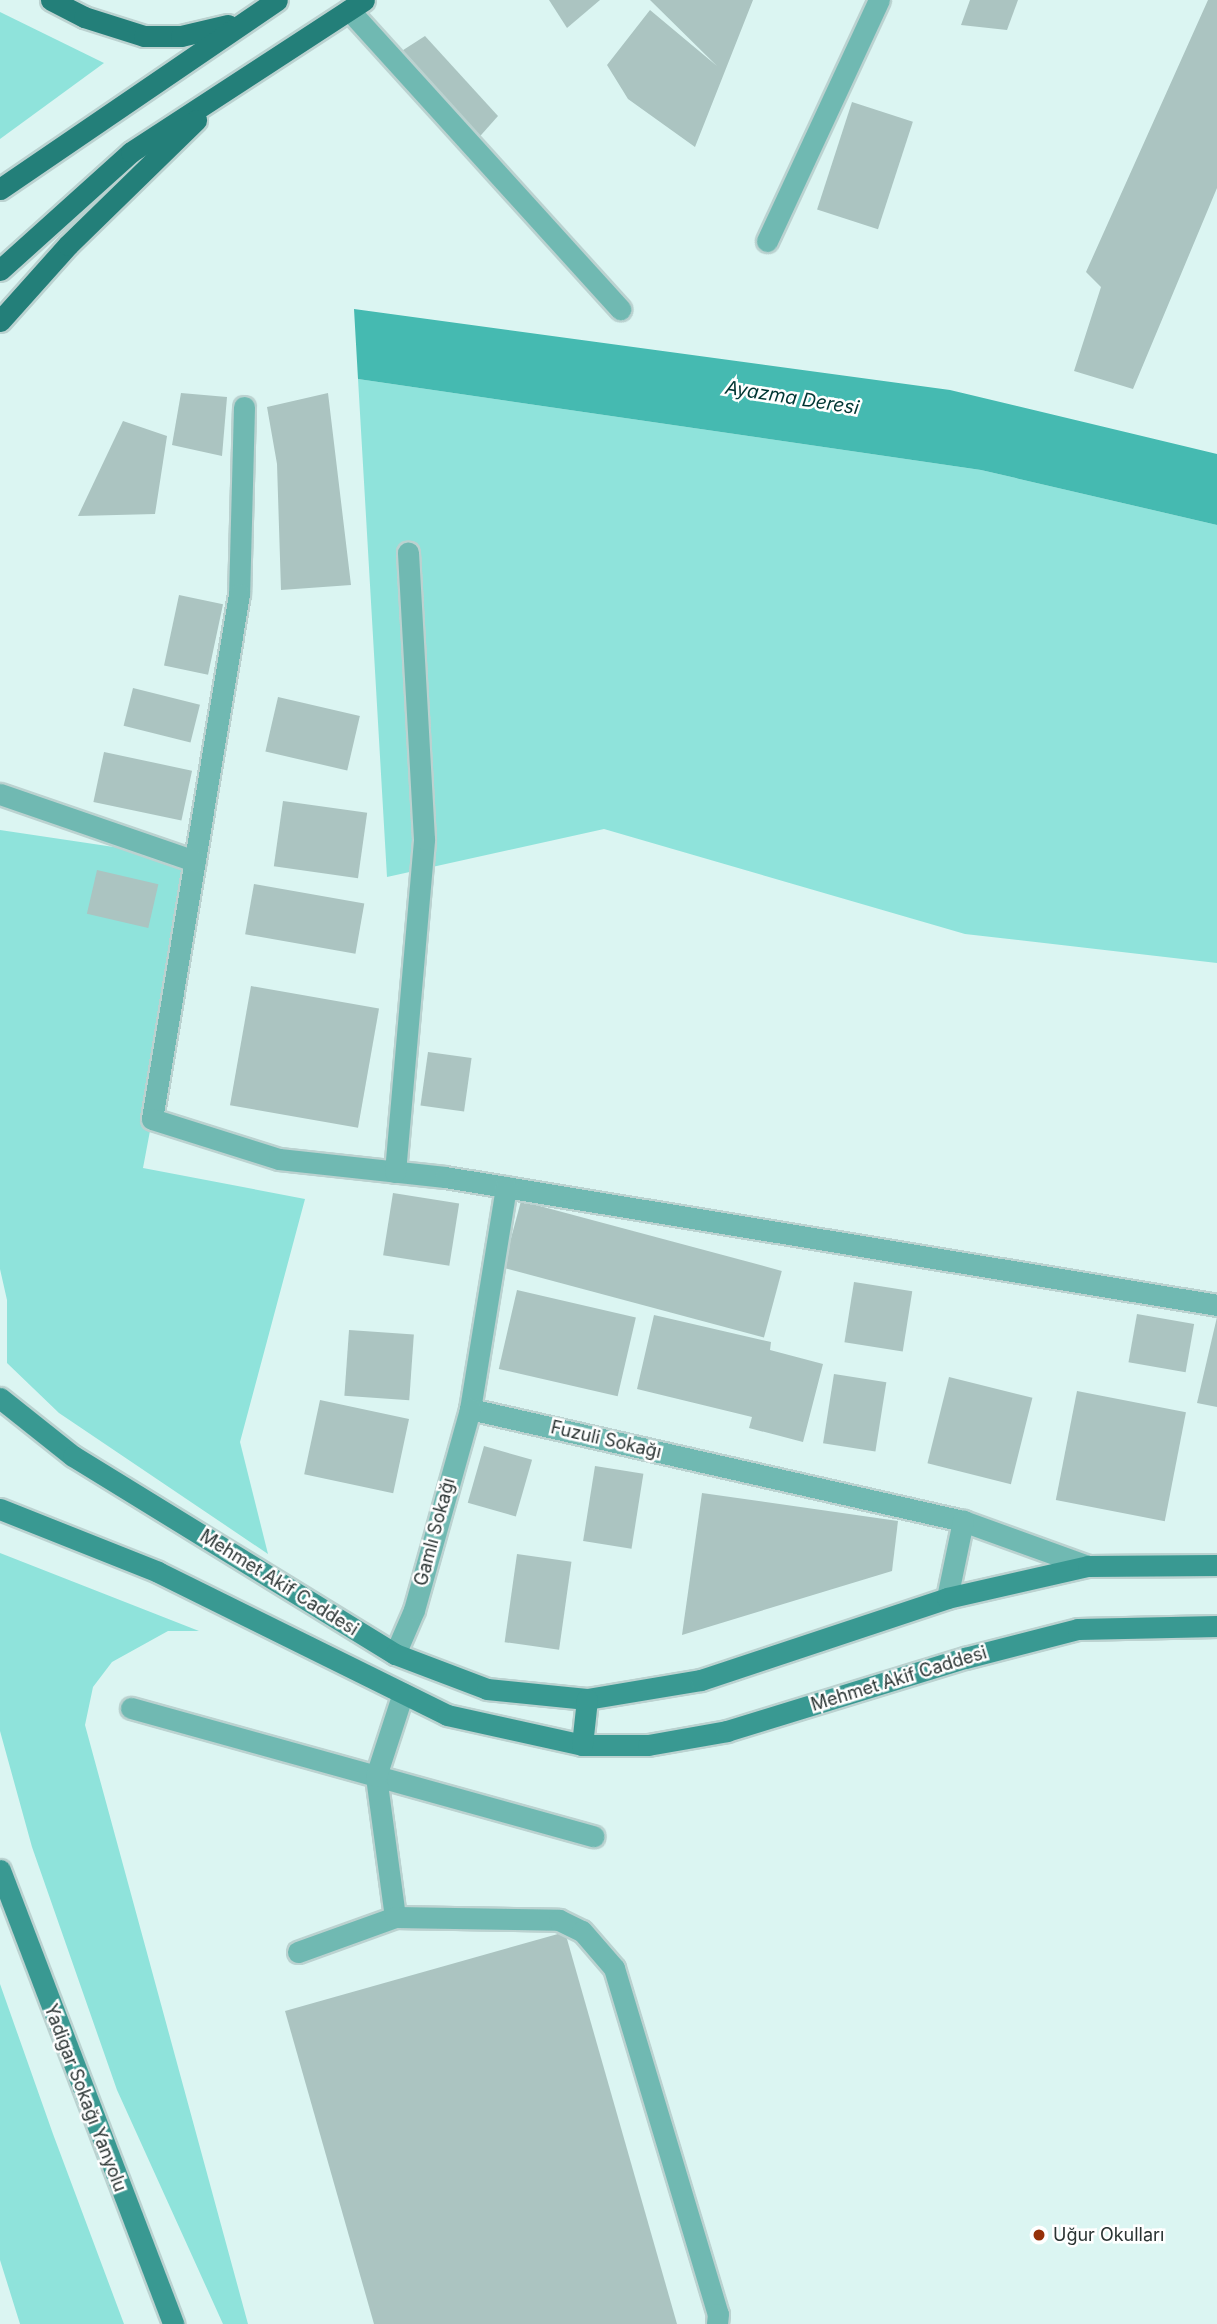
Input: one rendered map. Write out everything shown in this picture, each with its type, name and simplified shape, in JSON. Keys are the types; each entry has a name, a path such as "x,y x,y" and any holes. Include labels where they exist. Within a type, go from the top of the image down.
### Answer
{"main road":[{"path":"51,0 84,17 144,36 181,36 217,30 256,13"},
{"path":"0,189 277,0"},
{"path":"0,270 131,152 356,5"},
{"path":"0,321 68,245 237,81"},
{"name":"Mehmet Akif Caddesi","path":"0,1398 73,1456 395,1654 487,1689 587,1699 701,1680 947,1598 1088,1566 1217,1565"},
{"name":"Mehmet Akif Caddesi","path":"0,1509 158,1572 447,1715 582,1745 648,1745 727,1731 965,1658 1078,1629 1217,1626"},
{"path":"582,1745 587,1699"},
{"name":"Yadigar Sokağı Yanyolu","path":"0,1870 173,2324"}],"street":[{"path":"767,241 879,0"},
{"path":"356,5 620,309"},
{"path":"244,407 239,594 152,1119 279,1159 506,1187 1217,1305"},
{"path":"395,1172 424,839 408,552"},
{"path":"0,794 195,861"},
{"path":"470,1409 506,1187"},
{"name":"Fuzuli Sokağı","path":"470,1409 962,1521 1088,1566"},
{"name":"Gamlı Sokağı","path":"395,1654 414,1610 470,1409"},
{"path":"947,1598 962,1521"},
{"path":"396,1917 376,1776 403,1693"},
{"path":"131,1708 594,1836"},
{"path":"298,1952 396,1917 559,1920 582,1931 614,1968 718,2314 717,2324"}],"shaded area":[{"path":"0,12 104,63 0,139"},
{"path":"358,379 981,470 1217,525 1217,963 965,934 604,829 387,877"},
{"path":"0,830 201,860 143,1168 305,1199 240,1442 268,1554 59,1413 7,1363 7,1300 0,1269"},
{"path":"0,1553 199,1631 168,1631 112,1662 93,1687 85,1725 248,2324 223,2324 117,2090 32,1847 0,1731"},
{"path":"0,1984 124,2324 20,2324 0,2260"}],"water":[{"name":"Ayazma Deresi","path":"354,309 950,390 1217,454 1217,525 981,470 358,379"}],"building":[{"path":"549,0 600,0 567,28"},
{"path":"650,0 753,0 695,147 628,99 607,65 650,10 717,66"},
{"path":"970,0 1018,0 1007,30 961,25"},
{"path":"1208,0 1217,0 1217,188 1133,389 1074,371 1101,287 1086,272"},
{"path":"425,36 498,116 474,143 397,54"},
{"path":"852,102 913,122 878,229 817,209"},
{"path":"181,393 227,397 222,456 172,445"},
{"path":"328,393 351,585 281,590 277,464 267,407"},
{"path":"123,421 167,436 155,514 78,516"},
{"path":"179,595 223,604 208,675 164,665"},
{"path":"133,688 200,705 191,743 124,726"},
{"path":"278,697 360,716 347,770 265,752"},
{"path":"104,752 192,771 181,821 93,802"},
{"path":"283,801 367,813 358,878 274,866"},
{"path":"97,870 158,884 148,928 87,914"},
{"path":"254,884 364,903 355,954 245,934"},
{"path":"251,986 379,1009 358,1128 230,1105"},
{"path":"428,1052 472,1058 464,1112 420,1105"},
{"path":"393,1193 459,1203 449,1266 383,1255"},
{"path":"521,1201 782,1271 764,1338 503,1268"},
{"path":"854,1282 912,1291 903,1351 844,1342"},
{"path":"517,1290 636,1317 618,1396 499,1369"},
{"path":"1137,1314 1194,1324 1186,1372 1128,1362"},
{"path":"654,1315 771,1342 770,1350 823,1364 803,1442 749,1428 752,1417 637,1389"},
{"path":"1217,1317 1217,1407 1197,1403"},
{"path":"349,1330 414,1335 409,1400 344,1396"},
{"path":"834,1374 886,1382 875,1451 823,1443"},
{"path":"949,1377 1032,1398 1011,1484 927,1463"},
{"path":"1077,1391 1186,1412 1165,1521 1056,1500"},
{"path":"320,1400 409,1419 393,1493 304,1474"},
{"path":"484,1446 532,1460 516,1516 468,1503"},
{"path":"595,1466 643,1474 632,1549 583,1541"},
{"path":"702,1493 898,1521 892,1571 682,1635"},
{"path":"517,1554 571,1562 559,1650 505,1642"},
{"path":"565,1932 677,2324 374,2324 285,2011"}],"place":[{"name":"Uğur Okulları","path":"1039,2235"}]}
